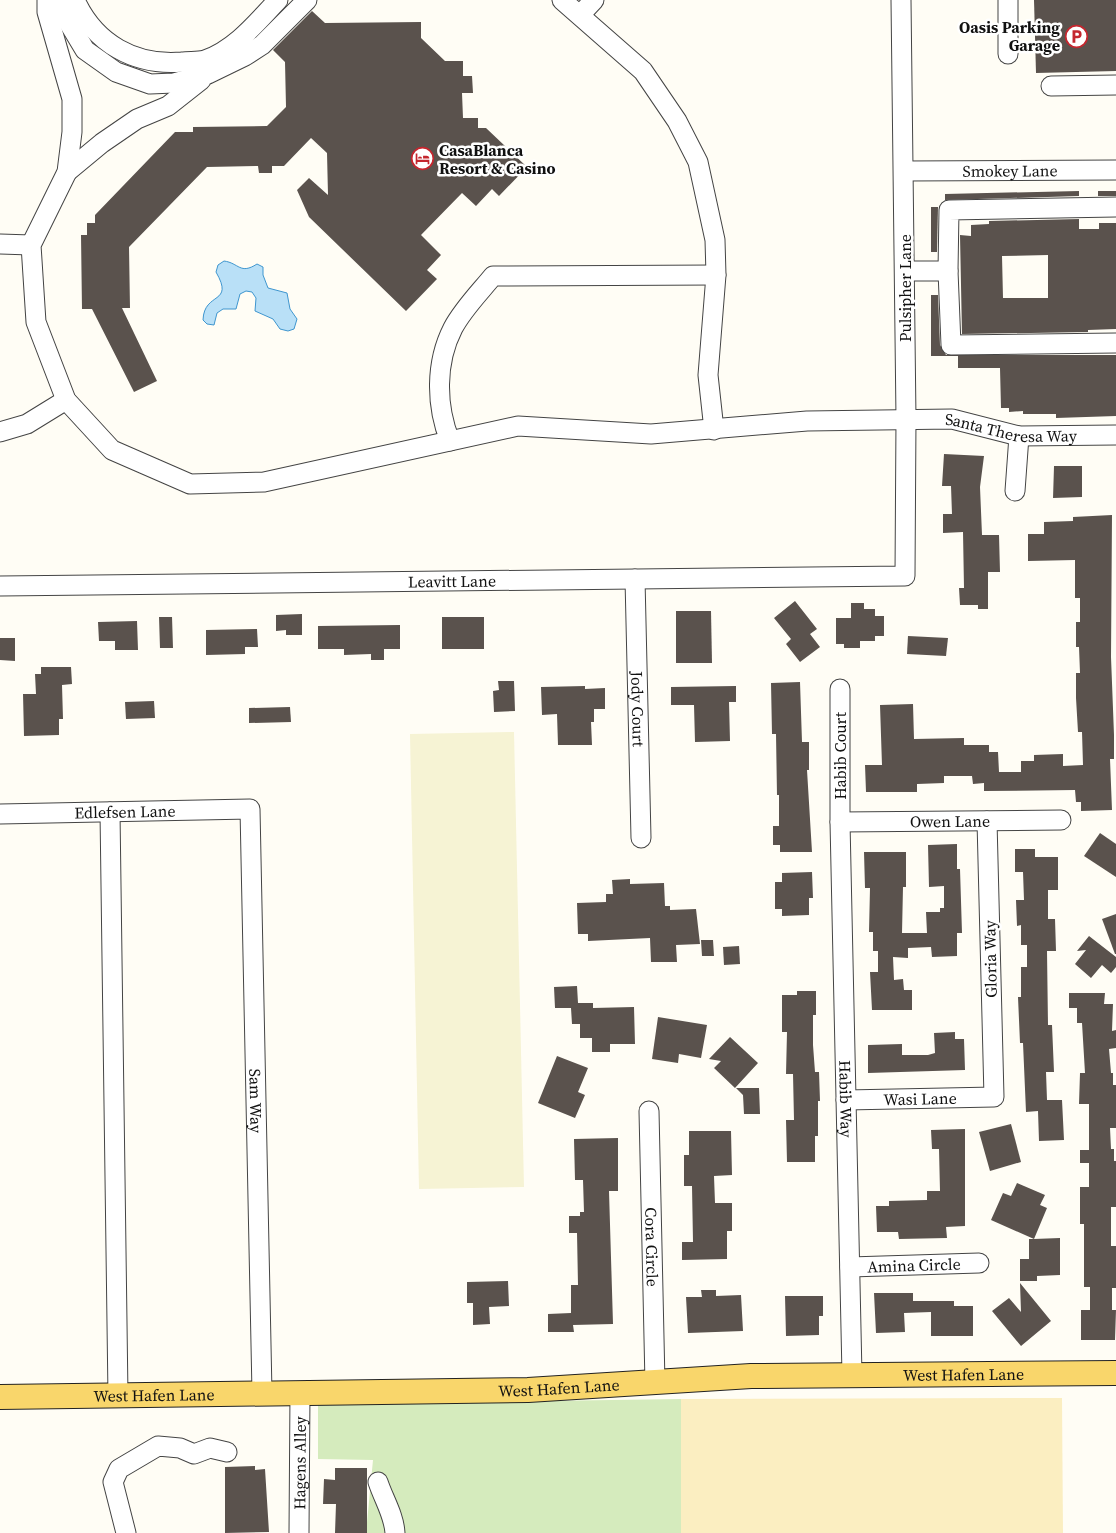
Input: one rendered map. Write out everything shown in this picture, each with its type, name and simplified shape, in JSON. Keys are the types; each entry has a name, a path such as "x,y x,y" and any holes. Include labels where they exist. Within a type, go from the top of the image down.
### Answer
{"main road":[{"name":"West Hafen Lane","path":"0,1397 508,1391 751,1376 1116,1373"}],"street":[{"path":"0,432 27,424 66,400 36,322 31,244 67,172 72,132 72,100 47,12 47,0"},
{"path":"55,0 85,50 116,72 150,84 174,83 208,74 244,56 262,45 307,0"},
{"path":"75,0 98,36 132,57 165,63 204,60 238,42 278,0"},
{"path":"562,0 643,71 678,121 698,162 715,240 716,275 708,375 714,430"},
{"path":"580,15 594,0"},
{"name":"Pulsipher Lane","path":"902,0 906,419 905,576"},
{"path":"1008,0 1008,54"},
{"path":"67,172 102,143 137,119 168,106 208,74"},
{"path":"1050,86 1116,85"},
{"name":"Smokey Lane","path":"904,171 1116,170"},
{"path":"1116,207 949,210 948,271 951,345 1116,343"},
{"path":"0,244 31,244"},
{"path":"905,271 948,271"},
{"path":"450,441 442,420 439,395 442,364 453,328 493,276 716,275"},
{"name":"Santa Theresa Way","path":"66,400 112,450 190,484 264,482 518,426 651,434 807,421 952,418 1020,436 1116,435"},
{"path":"1015,491 1020,436"},
{"name":"Leavitt Lane","path":"0,586 905,576"},
{"name":"Jody Court","path":"635,579 641,838"},
{"name":"Habib Court","path":"840,689 840,822"},
{"name":"Edlefsen Lane","path":"0,814 250,809"},
{"name":"Sam Way","path":"250,809 262,1393"},
{"path":"110,812 118,1396"},
{"name":"Owen Lane","path":"840,822 1061,820"},
{"name":"Gloria Way","path":"987,821 994,1097"},
{"name":"Habib Way","path":"840,822 852,1375"},
{"name":"Wasi Lane","path":"846,1100 994,1097"},
{"name":"Cora Circle","path":"649,1111 655,1383"},
{"name":"Amina Circle","path":"850,1267 979,1264"},
{"name":"Hagens Alley","path":"299,1533 300,1392"},
{"path":"126,1533 113,1482 119,1469 158,1446 180,1448 194,1454 210,1448 228,1452"},
{"path":"378,1482 385,1503 394,1518 395,1533"}],"shaded area":[{"path":"514,732 524,1187 419,1189 410,734"}],"green space":[{"path":"681,1399 681,1533 366,1533 373,1460 318,1459 318,1404"}],"sand":[{"path":"1062,1398 1063,1533 681,1533 681,1399"}],"water":[{"path":"224,261 243,268 257,264 263,267 263,275 268,288 287,293 290,309 297,319 294,329 288,331 280,329 273,319 255,311 256,298 252,292 246,291 240,294 236,309 223,309 217,313 214,325 207,324 203,320 205,311 222,289 216,272 218,265"}],"building":[{"name":"Oasis Parking Garage","path":"1034,0 1116,0 1116,71 1036,73"},
{"name":"CasaBlanca Resort & Casino","path":"312,11 325,23 421,22 421,38 445,61 463,61 463,76 472,76 473,93 462,93 463,118 478,118 478,128 486,128 527,167 499,196 492,189 476,206 462,193 421,235 441,255 427,270 437,279 406,311 309,217 297,190 309,178 328,195 327,153 311,138 284,166 272,166 272,173 259,173 258,166 207,167 129,247 130,308 122,308 157,381 134,392 92,309 82,309 81,235 87,235 87,223 95,223 95,215 175,132 193,132 193,127 267,126 286,107 285,62 273,50"},
{"path":"1079,191 1079,196 945,200 945,194"},
{"path":"1098,191 1116,191 1116,196 1098,196"},
{"path":"931,207 938,207 937,252 931,252"},
{"path":"1079,219 1079,229 1099,229 1099,223 1116,223 1116,329 1088,330 1088,332 962,334 960,235 971,236 971,225 989,224 989,221","holes":["1048,255 1048,298 1003,298 1002,256"]},
{"path":"931,295 938,295 940,345 946,355 1116,355 1116,416 1056,418 1056,414 1023,414 1023,411 1009,412 1009,408 1001,408 1000,368 958,368 958,356 931,356"},
{"path":"944,454 984,456 980,487 982,535 999,535 1000,572 988,572 988,609 978,609 978,605 960,605 959,588 964,588 963,532 943,533 943,514 952,514 951,486 942,486"},
{"path":"1054,466 1082,466 1082,497 1053,498"},
{"path":"1112,515 1111,657 1114,759 1110,759 1112,810 1081,811 1081,802 1076,802 1075,790 984,791 984,783 973,784 972,776 944,776 944,783 917,784 917,792 866,792 865,765 882,765 880,705 913,704 914,739 964,738 964,745 989,745 989,752 998,752 999,772 1021,772 1021,761 1034,761 1034,755 1063,754 1063,766 1083,765 1082,732 1078,732 1076,698 1076,673 1080,673 1079,647 1076,647 1076,622 1080,622 1080,598 1075,598 1075,560 1028,561 1028,534 1044,534 1044,522 1073,521 1073,517"},
{"path":"795,601 817,629 810,634 820,647 800,662 786,644 791,639 774,618"},
{"path":"851,603 864,603 864,609 875,609 875,616 884,616 884,636 875,636 875,641 860,641 860,648 844,648 844,644 836,644 836,618 851,618"},
{"path":"676,611 711,611 712,663 676,663"},
{"path":"302,614 302,635 286,635 286,630 276,631 276,615"},
{"path":"159,617 172,617 173,648 160,648"},
{"path":"442,617 484,617 484,649 442,649"},
{"path":"137,621 138,650 115,650 115,641 99,641 98,622"},
{"path":"400,625 400,649 384,649 384,660 371,660 371,654 344,655 344,649 318,649 318,626"},
{"path":"257,629 258,647 245,647 245,654 206,655 206,630"},
{"path":"908,636 948,638 946,656 907,654"},
{"path":"0,638 15,638 15,661 0,660"},
{"path":"41,667 71,667 72,684 62,685 63,719 59,719 59,735 24,736 23,694 36,694 35,674 41,674"},
{"path":"498,681 514,681 515,711 494,712 493,691 499,690"},
{"path":"800,682 802,742 809,742 809,770 807,770 812,852 780,852 780,845 773,845 773,826 779,826 779,795 777,795 776,734 772,734 771,683"},
{"path":"585,686 585,689 605,688 605,709 594,709 594,722 591,722 592,745 558,745 557,714 542,715 541,687"},
{"path":"736,686 736,702 729,702 730,741 695,742 694,705 671,705 671,687"},
{"path":"154,701 155,718 126,719 125,702"},
{"path":"290,707 291,722 249,723 249,708"},
{"path":"1100,833 1116,844 1116,877 1084,856"},
{"path":"957,844 957,869 960,869 962,933 957,933 957,956 932,957 931,947 908,948 908,958 893,957 894,980 903,979 904,990 912,990 912,1010 872,1010 870,972 878,972 878,951 873,951 873,932 869,932 870,888 865,888 864,852 906,852 906,887 903,887 902,933 927,933 926,912 940,912 940,908 944,908 944,886 929,887 928,845"},
{"path":"1015,849 1035,849 1035,857 1058,857 1058,890 1048,890 1048,919 1055,919 1056,951 1047,951 1048,1025 1052,1025 1054,1072 1046,1072 1047,1100 1062,1100 1064,1140 1039,1141 1038,1111 1026,1112 1023,1043 1020,1043 1018,997 1021,997 1021,967 1027,967 1027,945 1021,945 1021,925 1017,926 1016,900 1024,900 1023,872 1015,872"},
{"path":"812,872 813,898 809,898 809,915 782,916 782,909 775,909 775,882 782,882 782,873"},
{"path":"630,879 630,884 664,883 665,906 670,906 670,910 696,909 700,944 676,945 677,962 651,962 650,938 588,941 588,934 578,934 577,903 606,902 606,894 613,894 612,880"},
{"path":"1116,914 1116,954 1115,954 1102,919"},
{"path":"1089,936 1116,957 1116,967 1111,973 1102,965 1091,978 1075,964 1086,950 1077,951"},
{"path":"701,940 713,940 714,956 702,956"},
{"path":"739,946 740,964 724,965 723,947"},
{"path":"577,986 578,1003 593,1003 593,1008 634,1007 635,1044 610,1044 610,1052 592,1052 592,1038 580,1038 580,1024 572,1024 571,1008 555,1008 554,987"},
{"path":"797,991 816,991 816,1015 813,1015 813,1045 815,1072 819,1072 820,1101 818,1101 818,1136 815,1136 815,1162 787,1162 786,1120 794,1120 793,1074 786,1074 787,1032 782,1032 782,995 797,995"},
{"path":"1069,993 1105,993 1104,1004 1113,1004 1112,1031 1116,1030 1116,1048 1109,1049 1113,1085 1116,1085 1116,1128 1110,1128 1111,1149 1114,1149 1114,1161 1116,1161 1116,1207 1111,1207 1111,1246 1116,1246 1116,1288 1112,1288 1112,1310 1116,1310 1115,1340 1081,1340 1081,1310 1090,1310 1090,1287 1084,1287 1084,1224 1080,1224 1080,1187 1089,1187 1089,1163 1080,1163 1080,1150 1089,1150 1089,1104 1079,1104 1080,1073 1085,1073 1082,1023 1077,1023 1077,1008 1069,1008"},
{"path":"658,1017 707,1025 701,1058 679,1054 678,1063 652,1059"},
{"path":"955,1032 955,1039 964,1039 965,1070 868,1073 868,1045 902,1044 902,1055 928,1055 935,1053 934,1033"},
{"path":"730,1037 758,1063 735,1088 714,1068 721,1061 709,1059"},
{"path":"557,1056 588,1068 578,1092 585,1095 575,1118 538,1103"},
{"path":"736,1088 759,1088 760,1114 744,1114 743,1095"},
{"path":"1011,1124 1021,1162 990,1171 979,1132"},
{"path":"965,1129 965,1226 946,1227 947,1238 899,1239 898,1232 877,1232 876,1206 889,1206 889,1201 927,1200 927,1191 940,1191 939,1149 932,1149 931,1130"},
{"path":"689,1131 731,1131 732,1175 714,1176 715,1203 732,1203 732,1231 727,1231 727,1259 682,1260 682,1242 693,1242 692,1186 684,1186 684,1155 689,1155"},
{"path":"618,1138 618,1191 609,1191 613,1324 573,1325 574,1332 548,1332 548,1314 571,1313 571,1285 578,1285 577,1233 569,1233 569,1216 580,1216 580,1212 584,1212 583,1180 575,1180 574,1139"},
{"path":"1017,1183 1045,1195 1040,1205 1047,1208 1034,1239 991,1220 1003,1193 1011,1196"},
{"path":"1060,1238 1060,1275 1037,1276 1037,1281 1020,1281 1020,1259 1029,1259 1029,1239"},
{"path":"508,1281 509,1306 489,1307 490,1324 473,1325 473,1303 467,1303 467,1282"},
{"path":"1020,1283 1051,1321 1021,1346 992,1311 1009,1298 1021,1312"},
{"path":"701,1290 716,1290 716,1296 741,1295 743,1331 688,1333 686,1297 702,1297"},
{"path":"874,1293 913,1293 913,1301 954,1301 954,1306 973,1306 973,1336 931,1336 931,1312 904,1313 905,1332 876,1333"},
{"path":"785,1296 823,1296 823,1316 819,1316 819,1335 786,1336"},
{"path":"255,1466 255,1470 265,1469 269,1532 225,1533 225,1467"},
{"path":"335,1468 367,1468 367,1533 335,1533 336,1504 323,1504 324,1479 335,1480"}],"place":[{"name":"Oasis Parking Garage","path":"1076,36"},
{"name":"CasaBlanca Resort & Casino","path":"423,159"}]}
